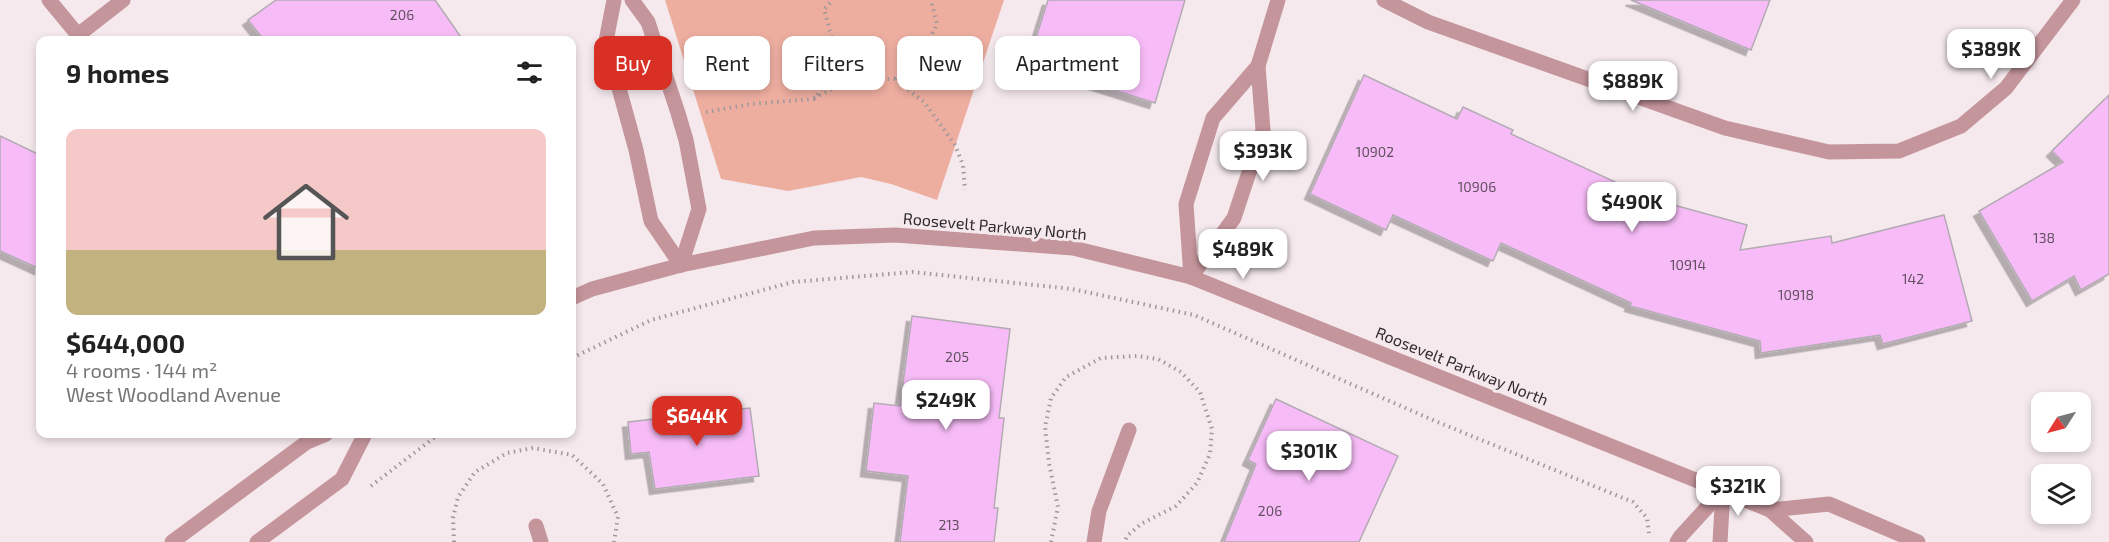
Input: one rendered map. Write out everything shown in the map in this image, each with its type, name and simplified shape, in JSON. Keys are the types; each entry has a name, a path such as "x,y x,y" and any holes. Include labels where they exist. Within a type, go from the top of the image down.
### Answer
{"street":[{"path":"49,0 78,35 123,0"},
{"path":"614,0 606,40 636,150 651,221 681,265"},
{"path":"632,0 648,22 652,34 686,140 697,197 699,209 681,265"},
{"path":"1191,277 1234,218 1263,130 1258,66 1278,0"},
{"path":"1384,0 1428,22 1725,128 1829,152 1899,151 1961,126 2006,88 2073,0"},
{"path":"1191,277 1185,204 1214,118 1258,66"},
{"name":"Roosevelt Parkway North","path":"576,296 592,289 681,265 814,238 895,235 1073,248 1191,277 1723,490 1770,510 1806,542"},
{"path":"1094,542 1099,511 1129,430"},
{"path":"172,542 306,442 316,438"},
{"path":"257,542 342,478 363,438"},
{"path":"1677,542 1723,490"},
{"path":"1720,542 1723,490"},
{"name":"Roosevelt Parkway North","path":"1770,510 1829,504 1918,542"},
{"path":"536,526 541,542"}],"path":[{"path":"814,99 838,64 824,9 832,0"},
{"path":"895,79 920,58 937,24 931,0"},
{"path":"698,113 751,104 814,99 854,79 895,79 925,103 955,145 963,165 965,190"},
{"path":"576,356 651,320 793,282 913,272 1072,289 1194,315 1435,421 1633,502 1647,518 1651,542"},
{"path":"454,542 453,518 458,497 475,472 507,453 533,448 572,455 603,484 618,517 614,542"}],"shaded area":[{"path":"665,0 1004,0 983,63 983,36 897,36 897,90 974,90 937,200 891,184 861,177 788,191 721,179 693,90 770,90 770,36 684,36 684,61"}],"building":[{"path":"276,0 435,0 460,36 261,36 248,20"},
{"path":"1048,0 1185,0 1155,103 1114,90 1140,90 1140,36 1037,36"},
{"path":"1631,0 1770,0 1751,50"},
{"path":"1364,75 1457,119 1463,107 1513,130 1511,134 1652,199 1747,225 1740,250 1831,236 1832,243 1944,215 1972,321 1883,344 1880,335 1761,353 1760,341 1630,306 1631,303 1501,243 1493,261 1393,215 1386,230 1310,194"},
{"path":"2109,95 2109,274 2081,290 2074,276 2032,301 1979,211 2063,162 2052,151"},
{"path":"0,136 36,153 36,267 0,251"},
{"path":"912,316 1010,329 999,418 1004,418 994,508 998,508 994,542 900,542 908,476 866,471 874,403 900,406"},
{"path":"1276,399 1398,456 1359,542 1224,542 1256,464 1248,460"},
{"path":"750,408 759,476 655,489 649,452 631,454 628,422"}]}
